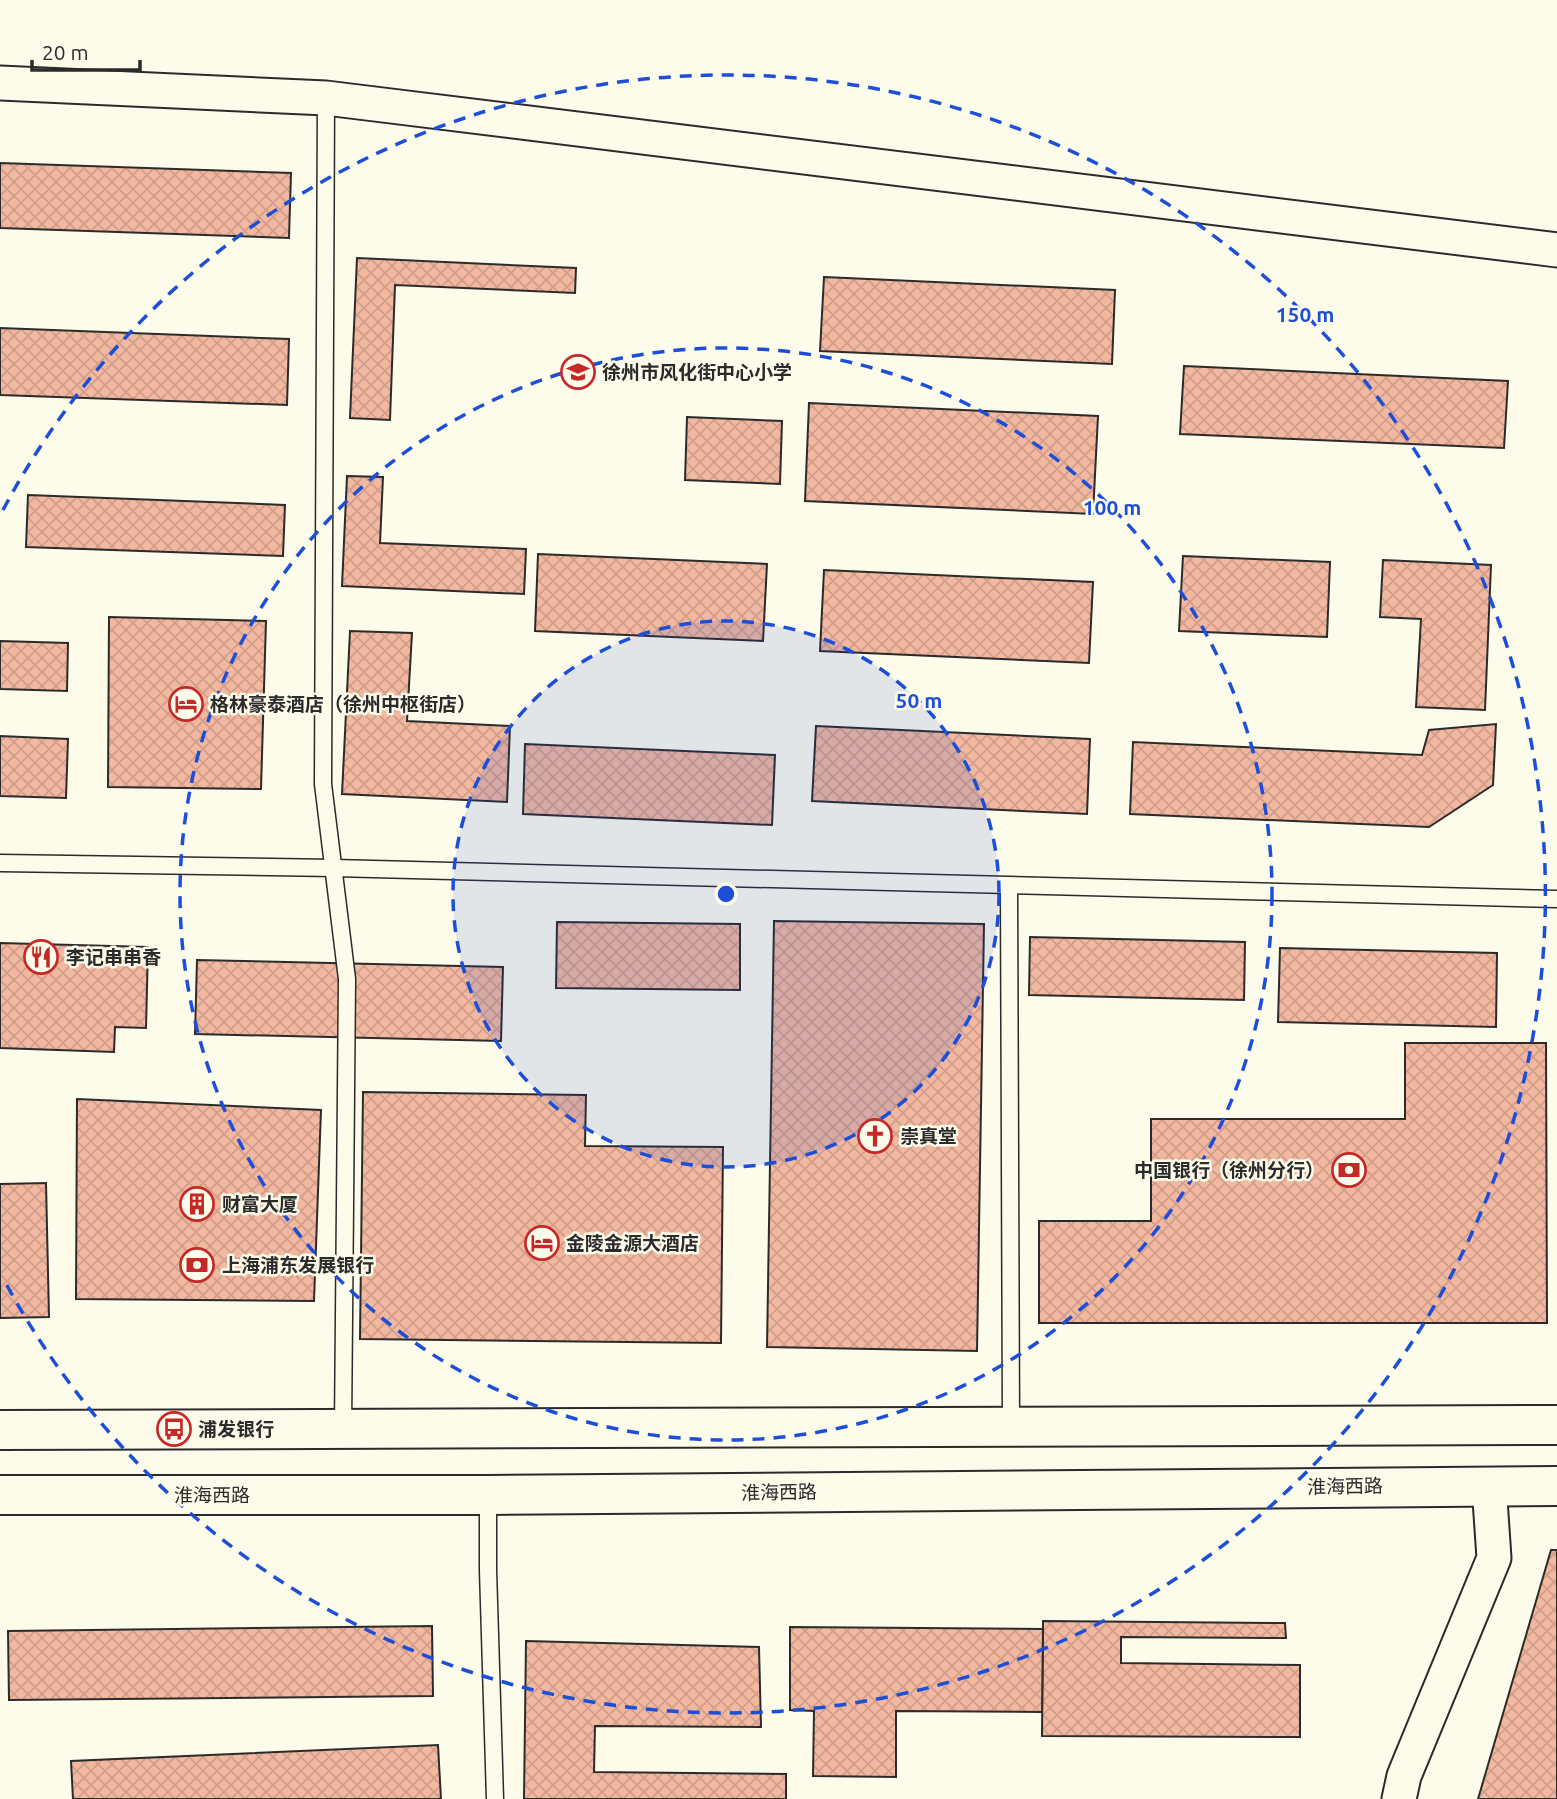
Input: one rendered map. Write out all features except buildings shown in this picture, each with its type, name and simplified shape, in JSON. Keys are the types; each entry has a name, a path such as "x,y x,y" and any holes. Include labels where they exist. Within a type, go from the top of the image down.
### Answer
{"main road":[{"path":"0,1430 1557,1425"},
{"name":"淮海西路","path":"0,1496 488,1495 1557,1486"}],"street":[{"path":"0,83 326,98 1557,250"},
{"path":"1399,1799 1404,1776 1494,1558 1489,1485"}],"lane":[{"path":"326,98 323,784 347,979 343,1429"},
{"path":"0,863 334,868 1557,898"},
{"path":"1009,886 1011,1427"},
{"path":"488,1495 495,1799"}],"place":[{"name":"徐州市风化街中心小学","path":"578,372"},
{"name":"格林豪泰酒店（徐州中枢街店）","path":"186,704"},
{"name":"李记串串香","path":"41,957"},
{"name":"崇真堂","path":"875,1136"},
{"name":"中国银行（徐州分行）","path":"1349,1170"},
{"name":"财富大厦","path":"197,1204"},
{"name":"金陵金源大酒店","path":"542,1243"},
{"name":"上海浦东发展银行","path":"197,1265"},
{"name":"浦发银行","path":"174,1429"}]}
